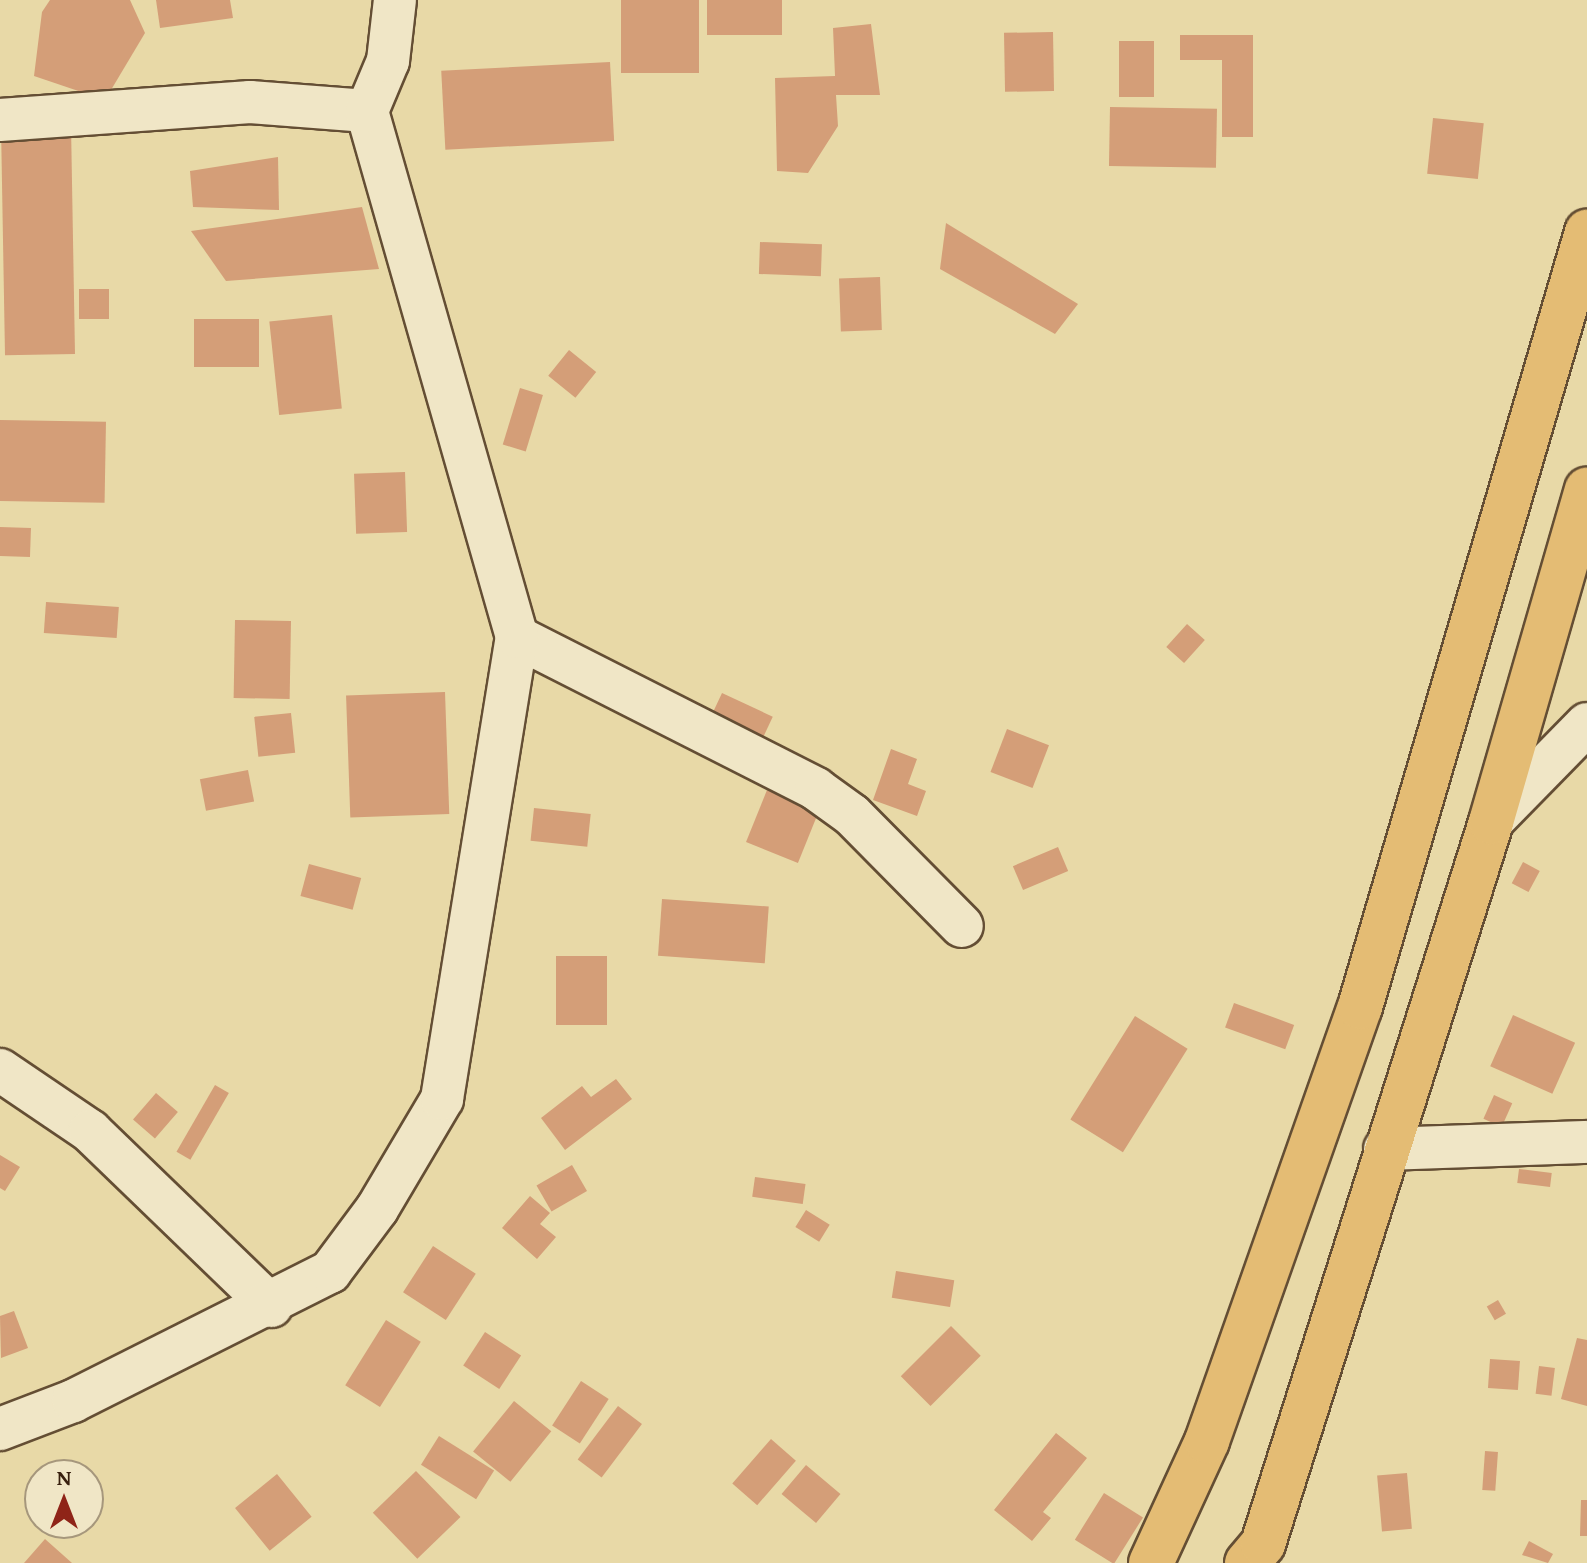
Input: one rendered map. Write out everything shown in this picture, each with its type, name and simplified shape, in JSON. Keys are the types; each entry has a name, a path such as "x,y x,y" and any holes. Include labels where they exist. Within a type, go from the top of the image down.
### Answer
{"main road":[{"path":"1151,1563 1207,1441 1360,1007 1587,232"},
{"path":"1259,1557 1385,1149 1491,822 1587,490"}],"street":[{"path":"0,1429 271,1306 330,1272 377,1209 442,1099 517,637 367,111 388,61 395,0"},
{"path":"0,120 250,102 367,111"},
{"path":"517,637 816,789 852,815 962,926"},
{"path":"1491,822 1587,724"},
{"path":"0,1070 90,1131 271,1306"},
{"path":"1385,1149 1587,1142"}],"building":[{"path":"50,0 130,0 145,33 105,100 34,76 42,12"},
{"path":"156,0 230,0 233,18 160,28"},
{"path":"621,0 699,0 699,73 621,73"},
{"path":"707,0 782,0 782,35 707,35"},
{"path":"871,24 880,95 836,95 838,126 808,173 777,171 775,78 835,76 833,28"},
{"path":"1053,32 1054,91 1005,92 1004,33"},
{"path":"1180,35 1253,35 1253,137 1222,137 1222,60 1180,60"},
{"path":"1119,41 1154,41 1154,97 1119,97"},
{"path":"610,62 614,141 445,150 441,71"},
{"path":"1110,107 1217,109 1216,168 1109,166"},
{"path":"1433,118 1484,123 1478,179 1427,174"},
{"path":"71,125 75,354 5,355 1,126"},
{"path":"278,157 279,210 193,207 190,171"},
{"path":"362,207 379,269 226,281 191,231"},
{"path":"946,223 1078,304 1055,334 940,269"},
{"path":"760,242 822,244 821,276 759,274"},
{"path":"880,277 882,330 841,331 839,278"},
{"path":"79,289 109,289 109,319 79,319"},
{"path":"332,315 342,408 279,415 269,322"},
{"path":"194,319 259,319 259,367 194,367"},
{"path":"569,350 596,372 575,398 548,376"},
{"path":"520,388 543,395 526,451 503,444"},
{"path":"0,420 106,422 105,503 0,501"},
{"path":"405,472 407,532 356,534 354,474"},
{"path":"0,527 31,528 30,557 0,556"},
{"path":"46,602 119,607 117,638 44,633"},
{"path":"235,620 291,621 290,699 234,698"},
{"path":"1187,624 1205,640 1184,663 1166,647"},
{"path":"445,692 449,814 350,817 346,695"},
{"path":"722,693 773,717 757,750 706,727"},
{"path":"291,713 295,753 258,757 254,717"},
{"path":"1007,729 1049,745 1033,788 991,772"},
{"path":"891,749 917,759 908,784 926,791 917,816 873,800"},
{"path":"248,770 254,801 206,811 200,779"},
{"path":"767,790 819,811 798,863 746,842"},
{"path":"534,808 591,814 587,847 531,841"},
{"path":"1058,847 1068,871 1023,890 1013,866"},
{"path":"1523,862 1540,871 1529,892 1512,883"},
{"path":"309,864 361,878 353,910 300,896"},
{"path":"662,899 769,906 765,963 658,956"},
{"path":"556,956 607,956 607,1025 556,1025"},
{"path":"1234,1003 1294,1025 1285,1049 1225,1027"},
{"path":"1513,1015 1575,1043 1552,1094 1490,1066"},
{"path":"1135,1016 1188,1049 1123,1152 1070,1119"},
{"path":"616,1079 632,1099 565,1150 541,1118 582,1086 591,1097"},
{"path":"215,1085 229,1093 190,1160 176,1152"},
{"path":"156,1093 178,1112 155,1138 133,1119"},
{"path":"1494,1095 1512,1103 1502,1127 1483,1119"},
{"path":"0,1155 20,1167 5,1191 0,1188"},
{"path":"572,1165 587,1191 551,1211 536,1186"},
{"path":"1519,1169 1552,1173 1550,1187 1517,1183"},
{"path":"755,1177 806,1184 803,1204 752,1197"},
{"path":"530,1196 550,1213 540,1224 556,1237 537,1259 502,1228"},
{"path":"806,1210 830,1225 819,1242 795,1227"},
{"path":"433,1246 476,1274 446,1320 403,1292"},
{"path":"896,1271 954,1280 950,1307 892,1298"},
{"path":"1498,1300 1506,1314 1495,1320 1487,1306"},
{"path":"14,1311 28,1348 1,1358 0,1316"},
{"path":"386,1320 421,1342 380,1407 345,1385"},
{"path":"951,1326 981,1356 930,1406 901,1376"},
{"path":"485,1332 521,1355 499,1389 463,1366"},
{"path":"1577,1338 1587,1340 1587,1406 1561,1399"},
{"path":"1490,1359 1520,1361 1518,1390 1488,1388"},
{"path":"1539,1366 1555,1368 1551,1396 1536,1394"},
{"path":"581,1381 609,1399 580,1443 552,1425"},
{"path":"514,1401 551,1431 510,1482 473,1452"},
{"path":"618,1406 642,1424 602,1478 578,1460"},
{"path":"1056,1433 1087,1458 1043,1512 1051,1518 1032,1541 994,1510"},
{"path":"439,1436 494,1470 476,1499 421,1465"},
{"path":"771,1439 796,1461 757,1505 732,1484"},
{"path":"1485,1451 1498,1452 1495,1491 1482,1490"},
{"path":"806,1465 840,1494 816,1523 782,1494"},
{"path":"416,1471 460,1517 417,1559 373,1513"},
{"path":"1407,1473 1412,1529 1382,1531 1377,1476"},
{"path":"277,1474 312,1517 270,1551 235,1508"},
{"path":"1104,1493 1143,1517 1115,1563 1075,1540"},
{"path":"1581,1500 1587,1500 1587,1536 1580,1536"},
{"path":"45,1539 72,1563 24,1563"},
{"path":"1529,1541 1553,1554 1548,1563 1522,1555"}]}
